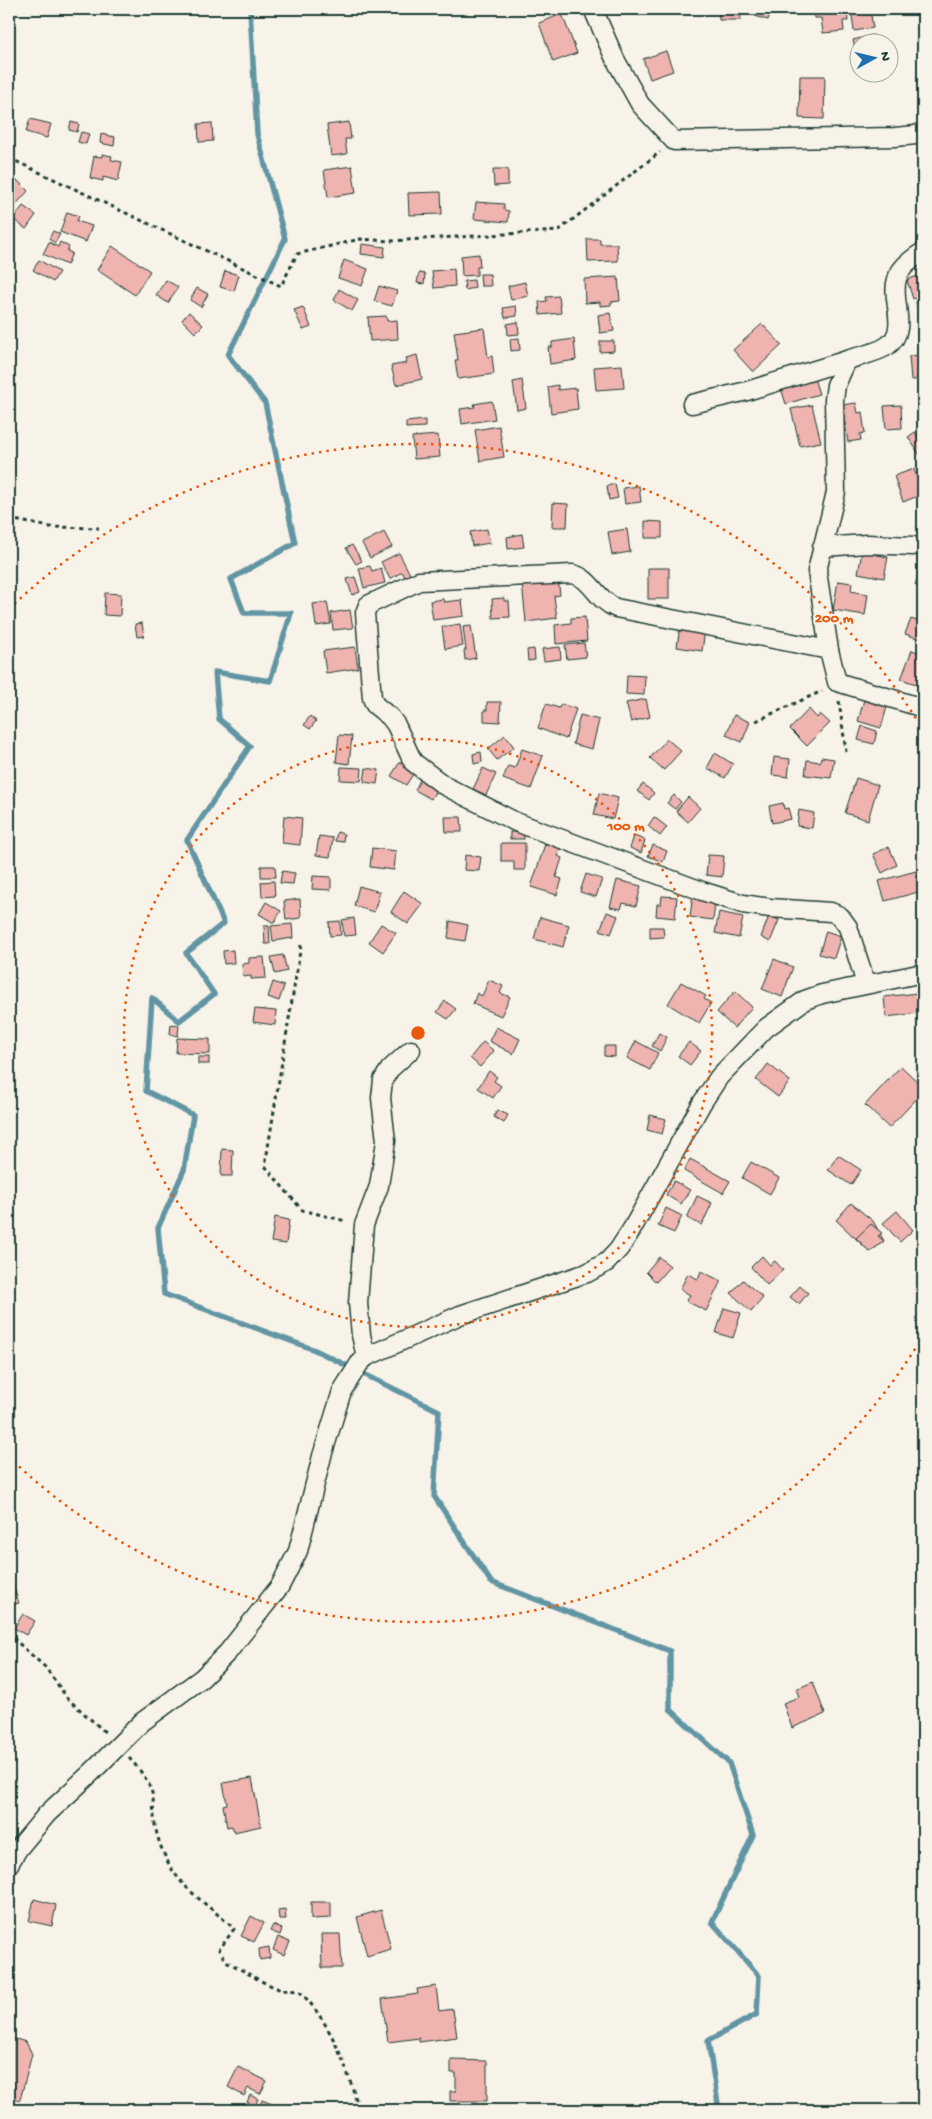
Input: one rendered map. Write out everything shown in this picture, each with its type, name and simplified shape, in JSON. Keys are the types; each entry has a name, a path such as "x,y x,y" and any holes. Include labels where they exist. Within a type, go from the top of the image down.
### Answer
{"street":[{"path":"593,9 616,59 640,104 674,141 895,137 916,135 923,132"},
{"path":"692,404 747,391 887,346 894,339 898,322 895,291 897,278 903,268 923,252"},
{"path":"847,360 836,385 834,400 836,492 817,570 817,582 828,650 837,682 923,708"},
{"path":"822,547 867,544 913,546"},
{"path":"828,650 616,608 606,604 582,575 572,574 419,581 368,606 365,613 372,698 375,705 390,717 396,725 413,762 444,786 516,822 702,891 756,906 836,914 848,926 866,984"},
{"path":"9,1864 18,1849 47,1814 118,1745 142,1722 208,1672 228,1652 280,1586 298,1551 322,1456 342,1391 351,1375 366,1357 460,1315 587,1274 606,1262 619,1249 632,1229 702,1103 719,1077 766,1028 805,1000 866,984 923,974"},
{"path":"366,1357 359,1320 358,1303 364,1225 379,1186 386,1140 381,1098 383,1080 390,1069 411,1050"}],"path":[{"path":"9,158 281,286 297,254 360,238 389,241 558,231 674,141"},
{"path":"9,519 50,527 99,528"},
{"path":"756,721 816,694 837,682 846,752"},
{"path":"301,945 265,1166 302,1210 364,1225"},
{"path":"9,1631 14,1640 45,1667 68,1699 97,1723 142,1774 152,1793 154,1819 159,1840 169,1865 191,1892 219,1913 234,1928 219,1950 226,1961 281,1990 299,1991 312,2004 327,2028 348,2072 359,2110"}],"building":[{"path":"718,9 740,9 741,20 719,20"},
{"path":"757,9 772,9 768,20 755,16"},
{"path":"814,9 847,9 848,21 843,21 844,31 823,33 821,18 815,18"},
{"path":"851,9 870,9 873,28 854,31"},
{"path":"897,9 915,9 915,11 898,14"},
{"path":"562,14 577,53 553,62 539,23"},
{"path":"666,51 673,71 650,79 643,59"},
{"path":"800,76 825,76 824,119 799,118"},
{"path":"30,119 51,124 47,138 26,132"},
{"path":"71,122 79,124 77,132 69,130"},
{"path":"349,122 351,139 345,139 347,154 331,156 327,125"},
{"path":"212,123 213,141 199,142 198,124"},
{"path":"81,132 89,134 86,144 78,142"},
{"path":"101,134 115,137 114,146 100,143"},
{"path":"102,154 112,156 111,160 122,162 118,181 103,177 103,181 90,178 94,156 102,157"},
{"path":"352,166 356,193 328,197 324,170"},
{"path":"493,169 508,169 508,185 494,186"},
{"path":"17,180 28,191 12,209 9,206 9,185 11,187"},
{"path":"441,192 442,214 409,215 408,193"},
{"path":"476,202 504,204 504,210 509,211 508,222 474,219"},
{"path":"23,206 36,215 26,229 13,219"},
{"path":"67,212 79,216 77,221 92,226 86,242 60,232"},
{"path":"53,231 60,234 55,243 49,239"},
{"path":"587,239 600,239 600,244 617,244 618,261 588,262"},
{"path":"49,242 58,247 60,242 69,247 67,251 72,253 67,265 43,254"},
{"path":"362,244 385,247 384,257 361,254"},
{"path":"112,246 150,271 135,295 97,270"},
{"path":"479,254 480,267 477,267 477,275 462,276 461,256"},
{"path":"39,260 59,272 53,282 33,270"},
{"path":"344,260 368,269 362,286 338,278"},
{"path":"454,269 455,286 434,288 432,271"},
{"path":"225,271 239,275 234,291 220,287"},
{"path":"419,273 425,274 424,284 417,283"},
{"path":"480,274 490,274 491,286 481,286"},
{"path":"923,274 923,296 913,299 907,280"},
{"path":"618,277 620,301 611,302 611,305 600,306 600,302 585,303 584,279"},
{"path":"166,280 178,287 168,303 156,295"},
{"path":"474,280 475,288 465,290 464,281"},
{"path":"525,282 528,296 511,300 508,286"},
{"path":"379,286 397,291 392,306 374,301"},
{"path":"197,288 208,294 201,307 190,300"},
{"path":"339,289 358,300 352,311 334,300"},
{"path":"559,296 561,313 540,315 539,302 547,301 546,297"},
{"path":"923,299 923,318 921,319 916,302"},
{"path":"516,306 517,316 505,318 503,308"},
{"path":"303,307 311,327 303,330 294,310"},
{"path":"189,312 203,325 195,333 182,320"},
{"path":"610,313 614,331 600,333 598,315"},
{"path":"386,316 387,321 397,320 398,339 370,341 368,317"},
{"path":"518,322 519,334 508,335 507,324"},
{"path":"762,324 782,345 753,372 733,350"},
{"path":"484,328 488,357 492,356 494,374 458,379 455,360 458,360 454,332"},
{"path":"519,338 520,350 511,351 510,339"},
{"path":"574,339 576,360 550,364 548,347 552,347 552,342"},
{"path":"600,341 614,341 614,351 600,352"},
{"path":"417,355 422,379 396,385 391,366 407,363 406,358"},
{"path":"919,355 920,360 923,359 923,379 911,380 909,356"},
{"path":"622,365 624,388 596,390 594,367"},
{"path":"813,375 819,394 786,404 780,385"},
{"path":"522,380 526,408 517,410 513,382"},
{"path":"558,385 558,390 576,388 578,409 551,413 548,387"},
{"path":"492,401 495,419 462,424 460,409 475,407 474,404"},
{"path":"856,403 858,413 862,412 865,433 860,434 861,440 848,442 842,405"},
{"path":"812,405 821,442 800,446 791,409"},
{"path":"901,405 902,428 886,429 884,406"},
{"path":"425,420 425,427 406,428 406,422"},
{"path":"499,426 504,457 480,461 475,430"},
{"path":"915,432 923,444 923,460 908,437"},
{"path":"438,435 440,457 414,459 412,437"},
{"path":"914,469 919,483 923,483 923,494 903,502 894,476"},
{"path":"615,484 618,498 609,500 607,486"},
{"path":"639,486 641,502 625,504 623,488"},
{"path":"553,503 568,504 567,527 552,527"},
{"path":"645,521 662,522 662,538 645,538"},
{"path":"487,529 490,543 472,546 470,532"},
{"path":"627,529 630,552 612,555 608,532"},
{"path":"384,532 392,547 370,558 362,543"},
{"path":"522,534 524,547 508,549 507,537"},
{"path":"352,545 362,561 356,564 346,548"},
{"path":"862,552 888,557 884,578 858,573"},
{"path":"399,553 411,576 406,578 402,572 390,579 381,562"},
{"path":"923,563 923,587 915,585"},
{"path":"370,566 372,571 381,568 385,583 364,588 359,568"},
{"path":"648,568 669,568 669,599 648,599"},
{"path":"355,577 360,592 352,595 347,579"},
{"path":"558,578 560,595 554,596 557,618 526,622 522,583"},
{"path":"838,581 852,583 851,591 868,594 865,615 833,610"},
{"path":"105,593 121,594 120,616 104,615"},
{"path":"504,598 504,601 509,601 510,617 493,618 492,599"},
{"path":"443,599 444,602 462,600 464,616 433,620 430,601"},
{"path":"327,602 331,624 316,626 313,604"},
{"path":"350,610 353,628 333,630 331,613"},
{"path":"585,617 587,641 556,644 555,625 571,623 571,618"},
{"path":"911,619 923,623 923,640 905,634"},
{"path":"142,623 144,636 137,637 135,624"},
{"path":"460,624 463,646 445,649 442,627"},
{"path":"471,626 476,658 465,660 464,650 466,650 463,627"},
{"path":"680,626 705,630 702,651 677,647"},
{"path":"584,643 586,657 567,659 565,645"},
{"path":"355,647 358,668 326,673 323,651"},
{"path":"560,647 561,659 544,661 542,649"},
{"path":"534,649 535,660 528,661 527,650"},
{"path":"912,650 923,654 922,686 901,679"},
{"path":"627,675 645,676 644,695 626,694"},
{"path":"646,699 650,717 631,722 626,703"},
{"path":"864,700 887,707 881,728 858,721"},
{"path":"487,702 501,702 500,722 484,721 484,710 487,710"},
{"path":"546,704 559,708 561,704 576,709 566,739 538,728"},
{"path":"809,709 817,718 820,714 830,723 807,746 790,729"},
{"path":"580,715 599,720 592,749 573,744"},
{"path":"734,715 750,722 742,742 726,735"},
{"path":"310,716 316,721 310,729 304,725"},
{"path":"862,726 877,731 874,744 858,740"},
{"path":"339,735 352,736 349,764 336,762"},
{"path":"505,735 514,747 497,760 488,749"},
{"path":"667,739 681,751 664,770 650,758"},
{"path":"522,749 543,756 531,789 503,779 508,766 515,768"},
{"path":"481,752 482,762 474,764 473,754"},
{"path":"715,753 733,764 725,778 707,768"},
{"path":"774,757 790,759 788,777 772,775"},
{"path":"821,757 834,759 831,778 805,775 807,760 820,762"},
{"path":"400,762 415,771 406,785 391,776"},
{"path":"341,767 362,768 361,781 340,780"},
{"path":"366,768 379,770 377,784 364,782"},
{"path":"483,768 496,774 486,795 473,789"},
{"path":"422,776 439,785 431,799 415,790"},
{"path":"856,778 878,785 868,820 845,813"},
{"path":"643,784 654,793 649,800 637,791"},
{"path":"599,793 618,798 613,819 594,815"},
{"path":"674,795 681,802 675,809 667,803"},
{"path":"688,797 700,808 688,822 676,811"},
{"path":"783,803 784,809 788,808 791,819 772,823 769,806"},
{"path":"799,810 814,813 812,828 797,826"},
{"path":"284,816 302,818 300,845 282,843"},
{"path":"445,817 461,817 462,832 446,832"},
{"path":"654,817 667,827 660,836 648,826"},
{"path":"337,832 344,834 343,842 335,841"},
{"path":"510,832 524,832 524,839 510,839"},
{"path":"319,836 333,838 330,857 316,855"},
{"path":"634,836 645,840 641,853 630,848"},
{"path":"501,843 525,843 525,870 514,870 514,861 501,861"},
{"path":"545,844 560,848 558,856 562,858 556,877 562,879 557,895 531,887"},
{"path":"653,845 667,851 663,862 648,856"},
{"path":"889,847 897,865 882,873 873,854"},
{"path":"372,848 396,851 394,870 370,867"},
{"path":"465,855 481,857 479,871 464,870"},
{"path":"708,855 724,856 722,877 706,875"},
{"path":"261,866 275,866 276,877 261,877"},
{"path":"282,871 295,873 293,884 280,883"},
{"path":"916,871 922,891 885,901 879,881"},
{"path":"586,874 602,879 596,897 580,892"},
{"path":"313,876 331,877 331,890 312,889"},
{"path":"617,880 641,886 636,906 623,903 621,909 610,907"},
{"path":"274,881 275,896 262,897 261,882"},
{"path":"359,886 380,892 374,912 354,906"},
{"path":"404,891 423,904 408,924 391,912"},
{"path":"693,894 716,897 713,920 690,917"},
{"path":"662,896 677,897 675,918 656,916 657,904 661,904"},
{"path":"300,899 301,918 286,920 284,901"},
{"path":"266,902 281,911 274,923 259,914"},
{"path":"607,912 618,916 611,934 600,930"},
{"path":"719,912 743,917 739,938 715,933"},
{"path":"769,916 779,920 770,942 761,937"},
{"path":"540,917 569,925 563,947 534,939"},
{"path":"354,918 356,935 344,936 342,920"},
{"path":"340,921 341,935 330,936 329,922"},
{"path":"450,921 468,925 465,941 448,938"},
{"path":"292,924 293,938 273,941 271,926"},
{"path":"381,924 396,933 383,952 369,942"},
{"path":"264,926 269,926 270,944 265,944"},
{"path":"650,927 663,927 664,937 650,938"},
{"path":"826,931 841,936 834,958 819,954"},
{"path":"233,950 234,963 224,964 223,951"},
{"path":"283,955 287,971 275,974 271,957"},
{"path":"264,957 266,978 251,979 251,976 243,977 242,964 249,963 249,958"},
{"path":"774,959 793,967 782,997 762,989"},
{"path":"489,980 503,986 500,993 510,997 501,1016 473,1004 477,993 482,996"},
{"path":"273,982 284,986 279,1001 268,997"},
{"path":"681,982 706,996 704,999 711,1003 699,1023 668,1004"},
{"path":"735,991 752,1007 734,1028 717,1012"},
{"path":"917,993 919,1013 886,1017 884,997"},
{"path":"445,1001 456,1009 448,1019 437,1012"},
{"path":"255,1009 276,1011 275,1025 253,1022"},
{"path":"171,1024 179,1025 178,1036 170,1034"},
{"path":"496,1027 520,1039 513,1054 489,1041"},
{"path":"659,1033 667,1037 660,1051 652,1046"},
{"path":"177,1038 210,1039 210,1054 176,1053"},
{"path":"636,1041 658,1053 650,1070 627,1058"},
{"path":"483,1042 494,1051 480,1067 470,1058"},
{"path":"689,1042 701,1051 690,1065 678,1056"},
{"path":"604,1046 615,1046 615,1057 604,1056"},
{"path":"198,1057 209,1057 209,1064 198,1064"},
{"path":"768,1064 790,1081 778,1097 756,1080"},
{"path":"901,1066 923,1087 923,1092 889,1128 865,1105"},
{"path":"489,1071 497,1077 494,1081 501,1086 493,1098 478,1088"},
{"path":"497,1110 508,1115 504,1123 494,1117"},
{"path":"650,1115 666,1119 662,1134 647,1130"},
{"path":"222,1149 233,1150 232,1176 221,1176"},
{"path":"838,1155 861,1170 851,1185 828,1170"},
{"path":"690,1159 730,1181 723,1193 684,1171"},
{"path":"751,1162 779,1178 770,1194 742,1178"},
{"path":"674,1181 690,1190 681,1204 666,1195"},
{"path":"697,1196 712,1203 702,1225 687,1218"},
{"path":"851,1203 873,1221 884,1241 870,1252 836,1220"},
{"path":"666,1208 682,1216 674,1233 658,1226"},
{"path":"897,1211 913,1230 900,1242 883,1223"},
{"path":"275,1217 289,1220 286,1244 271,1242"},
{"path":"871,1224 882,1233 878,1236 884,1241 870,1252 856,1238"},
{"path":"762,1256 770,1265 775,1261 783,1270 767,1285 751,1267"},
{"path":"659,1257 670,1266 656,1282 646,1272"},
{"path":"701,1271 721,1281 706,1311 686,1301 690,1295 680,1289 688,1274 698,1279"},
{"path":"743,1280 763,1298 751,1312 731,1293"},
{"path":"800,1286 808,1293 799,1304 790,1297"},
{"path":"724,1308 741,1313 733,1338 716,1333"},
{"path":"12,1582 19,1603 9,1606 9,1583"},
{"path":"23,1614 35,1621 26,1635 14,1628"},
{"path":"813,1682 825,1714 792,1728 783,1703 799,1697 796,1689"},
{"path":"252,1778 261,1826 234,1832 232,1826 227,1827 223,1805 227,1804 223,1783"},
{"path":"34,1899 56,1905 52,1926 29,1921"},
{"path":"311,1902 331,1902 331,1918 311,1919"},
{"path":"285,1909 286,1919 279,1919 278,1910"},
{"path":"381,1910 391,1949 367,1956 357,1917"},
{"path":"251,1916 264,1923 254,1942 241,1936"},
{"path":"273,1925 282,1929 280,1935 270,1931"},
{"path":"321,1934 340,1934 342,1968 322,1968"},
{"path":"278,1937 290,1942 284,1955 273,1950"},
{"path":"269,1947 270,1958 260,1960 259,1949"},
{"path":"436,1986 439,2011 453,2009 457,2037 419,2042 419,2038 388,2042 382,1999 418,1994 417,1989"},
{"path":"9,2037 26,2042 32,2054 20,2100 9,2097 9,2070 12,2058 9,2057"},
{"path":"451,2060 487,2061 487,2101 450,2101 450,2091 456,2091 456,2073 451,2073"},
{"path":"238,2067 267,2081 260,2094 248,2088 244,2096 228,2087"},
{"path":"250,2095 258,2099 255,2106 247,2102"},
{"path":"262,2100 272,2104 269,2110 259,2108"}],"waterway":[{"path":"250,9 257,134 285,239 228,355 265,403 295,543 231,579 244,613 291,613 270,681 215,672 219,719 250,746 187,840 224,923 186,953 214,994 179,1021 152,998 146,1091 193,1115 184,1170 158,1228 164,1294 315,1350 439,1411 434,1496 491,1582 670,1651 670,1709 729,1763 753,1835 712,1922 759,1976 757,2014 708,2041 719,2110"}]}
